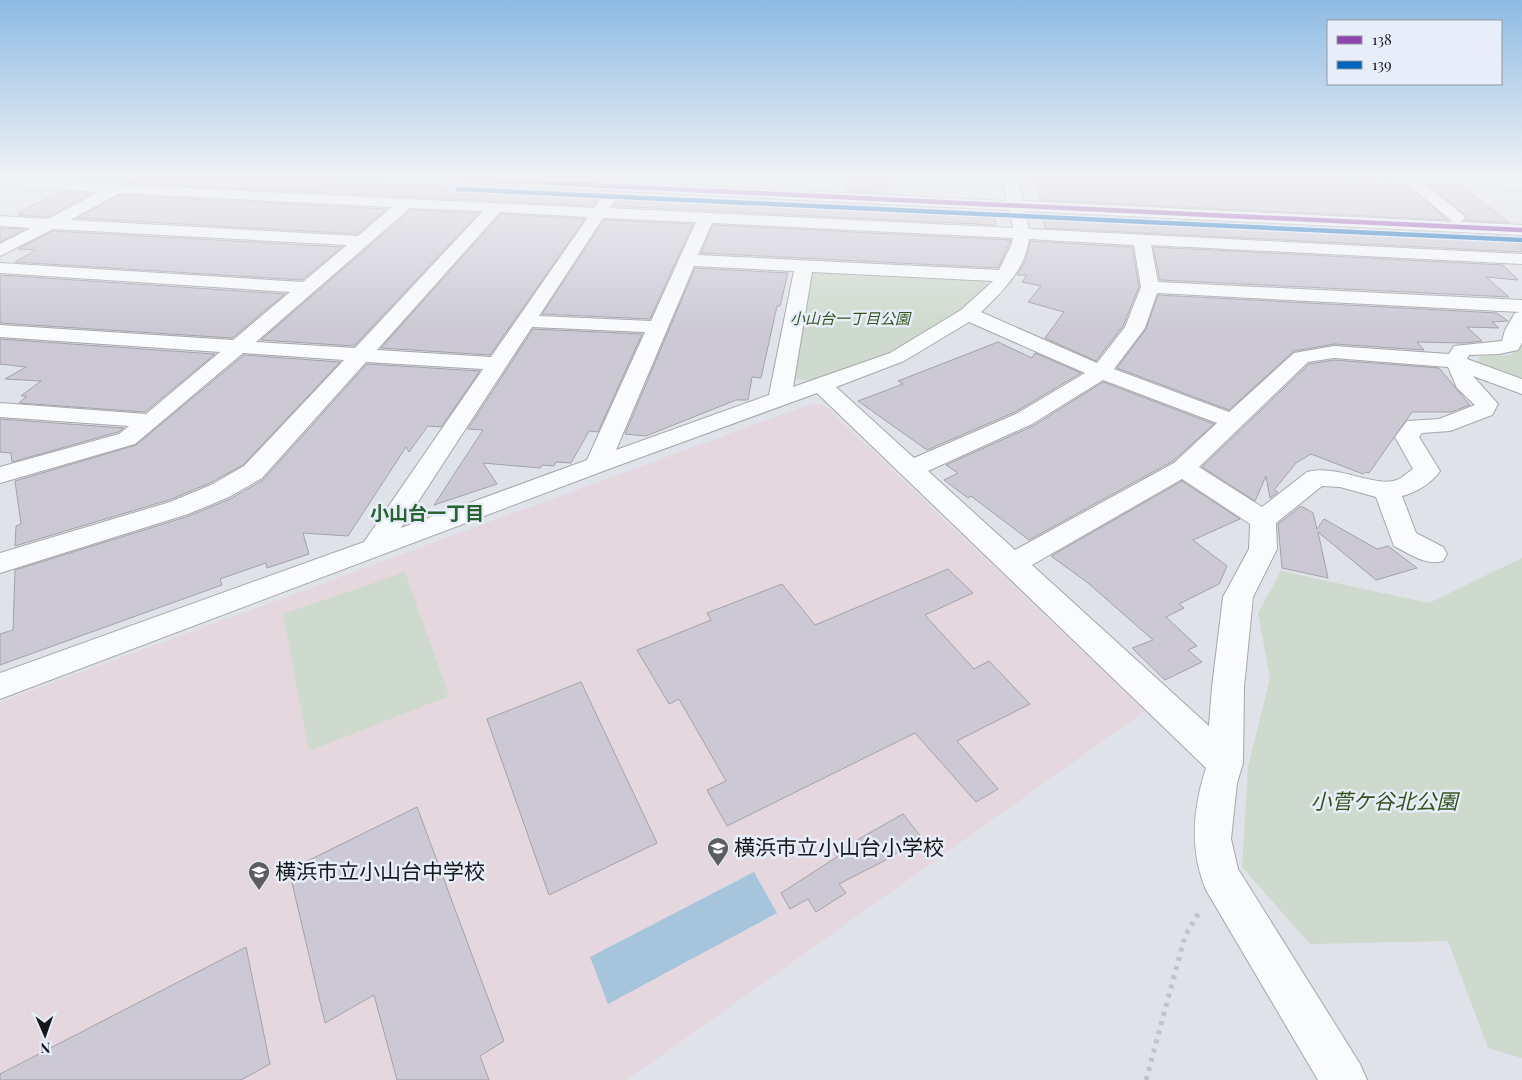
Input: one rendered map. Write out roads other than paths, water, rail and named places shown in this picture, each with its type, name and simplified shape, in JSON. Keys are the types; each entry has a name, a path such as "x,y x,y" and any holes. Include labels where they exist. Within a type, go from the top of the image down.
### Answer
{"street":[{"path":"0,251 40,229"},
{"path":"149,229 362,241"},
{"path":"0,474 127,438 151,421 375,229"},
{"path":"0,563 179,508 220,492 253,472 475,229"},
{"path":"374,549 587,229"},
{"path":"597,465 701,229"},
{"path":"946,229 1522,259"},
{"path":"0,686 597,465 822,386 897,357 968,314 1002,282 1020,246 1021,229"},
{"path":"1247,229 1259,245"},
{"path":"1509,229 1522,230"},
{"path":"911,469 1024,419 1101,372 1135,328 1150,288 1141,239"},
{"path":"689,260 1006,276"},
{"path":"780,401 804,267"},
{"path":"0,268 308,288"},
{"path":"1150,288 1522,306"},
{"path":"968,314 1101,372 1234,422"},
{"path":"1263,520 1316,478 1341,479 1376,489 1402,488 1428,471 1407,437 1415,426 1442,426 1484,410 1487,404 1465,383 1457,362 1461,350 1476,348 1496,350 1511,346 1515,330 1522,316"},
{"path":"526,321 658,327"},
{"path":"0,331 497,364"},
{"path":"1012,564 1184,468 1301,357 1334,352 1457,362 1522,387"},
{"path":"822,386 1225,763"},
{"path":"0,410 151,421"},
{"path":"1184,468 1263,520"},
{"path":"1386,489 1404,539 1433,554"},
{"path":"1263,520 1263,549 1238,597 1228,687 1225,763 1219,783 1212,839 1220,876 1344,1080"}],"water":[{"path":"754,872 777,913 608,1004 590,957"}],"place":[{"name":"横浜市立小山台小学校","path":"718,867"},
{"name":"横浜市立小山台中学校","path":"259,891"}],"district":[{"name":"小山台一丁目","path":"427,513"}],"park label":[{"name":"小山台一丁目公園","path":"850,319"},
{"name":"小菅ケ谷北公園","path":"1384,802"}]}
